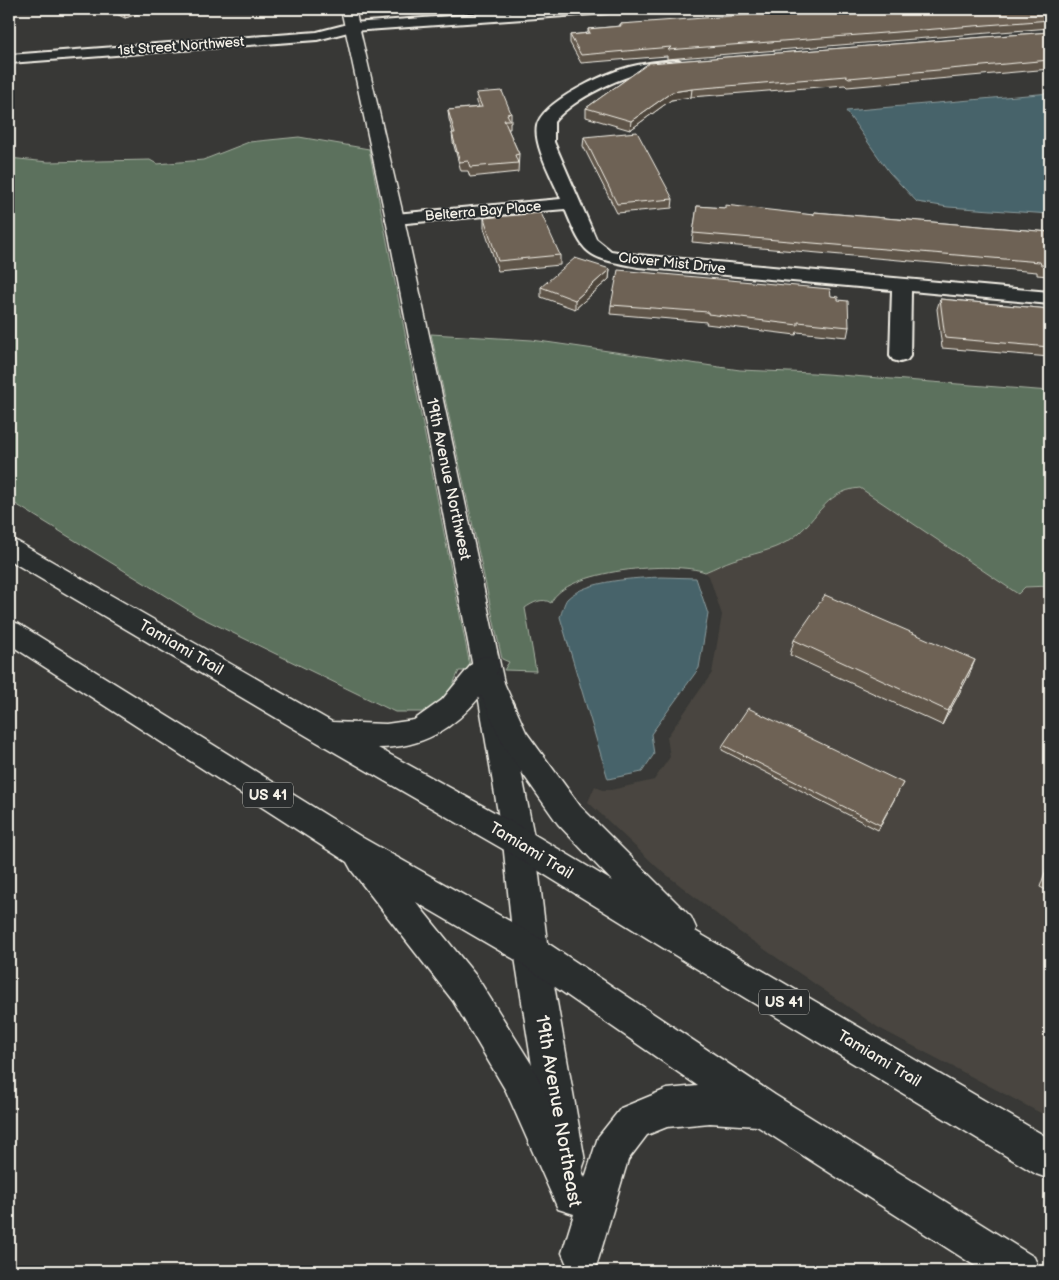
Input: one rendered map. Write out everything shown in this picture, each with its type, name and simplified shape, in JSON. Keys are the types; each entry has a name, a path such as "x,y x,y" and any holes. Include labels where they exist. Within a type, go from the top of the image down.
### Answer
{"main road":[{"name":"19th Avenue Northwest","path":"350,18 393,213 488,675 519,842 531,952"},
{"name":"Tamiami Trail","path":"9,548 327,734 519,842 706,956 1050,1160"},
{"name":"US 41","path":"9,631 352,848 531,952 762,1108 1020,1271"},
{"path":"327,734 381,738 411,734 435,724 488,675 514,739 569,815 706,956"},
{"path":"352,848 465,989 519,1078 572,1195"},
{"name":"19th Avenue Northeast","path":"531,952 584,1262"},
{"path":"584,1262 612,1150 634,1121 666,1108 710,1104 762,1108"}],"street":[{"name":"1st Street Northwest","path":"9,59 317,36 350,18 607,9"},
{"name":"Clover Mist Drive","path":"697,62 648,66 614,75 598,83 554,112 544,126 546,142 588,242 605,255 638,261 1050,298"},
{"name":"Belterra Bay Place","path":"393,213 569,197"},
{"path":"900,356 902,285"}],"shaded area":[{"path":"860,488 1025,587 1050,586 1050,1118 879,1028 738,931 658,868 588,802 595,786 602,790 611,790 654,780 670,757 667,737 712,673 722,615 709,576 705,572 734,560 763,552 811,521 828,501 844,490"}],"green space":[{"path":"299,137 369,149 470,666 465,671 459,671 451,689 428,712 395,712 198,616 9,500 9,158 48,162 150,160 157,164 203,160 249,142"},
{"path":"431,334 532,340 740,370 813,373 1050,391 1050,586 1025,587 1018,594 860,488 847,490 828,502 798,534 768,550 733,560 705,572 671,567 647,568 598,575 576,582 560,591 551,603 548,601 538,601 531,604 525,608 536,671 504,670 509,662 502,659"}],"water":[{"path":"1050,93 1050,214 948,207 917,202 889,172 846,111"},
{"path":"662,577 696,578 708,614 699,668 651,734 654,754 642,772 608,779 560,617 567,599 586,588 612,581"}],"building":[{"path":"830,9 1050,9 1050,20 581,55 570,35 590,33 588,29 621,26 620,24"},
{"path":"1050,32 1050,60 849,78 846,76 692,89 672,92 631,121 586,108 649,63"},
{"path":"502,91 511,113 507,114 510,120 504,120 519,154 515,155 518,163 470,167 468,161 460,162 452,133 455,133 448,110 482,107 476,93"},
{"path":"637,132 673,199 617,204 584,137"},
{"path":"725,205 814,215 814,212 1050,232 1050,266 1041,265 1040,262 693,233 697,206 725,208"},
{"path":"541,213 560,255 498,261 484,218"},
{"path":"575,258 610,269 575,300 541,287"},
{"path":"618,270 830,289 831,296 838,297 838,300 848,301 849,327 798,322 798,325 708,314 708,312 611,305"},
{"path":"940,299 1050,309 1050,347 945,338"},
{"path":"825,595 975,660 948,711 794,640"},
{"path":"748,708 903,783 880,825 723,745"}]}
